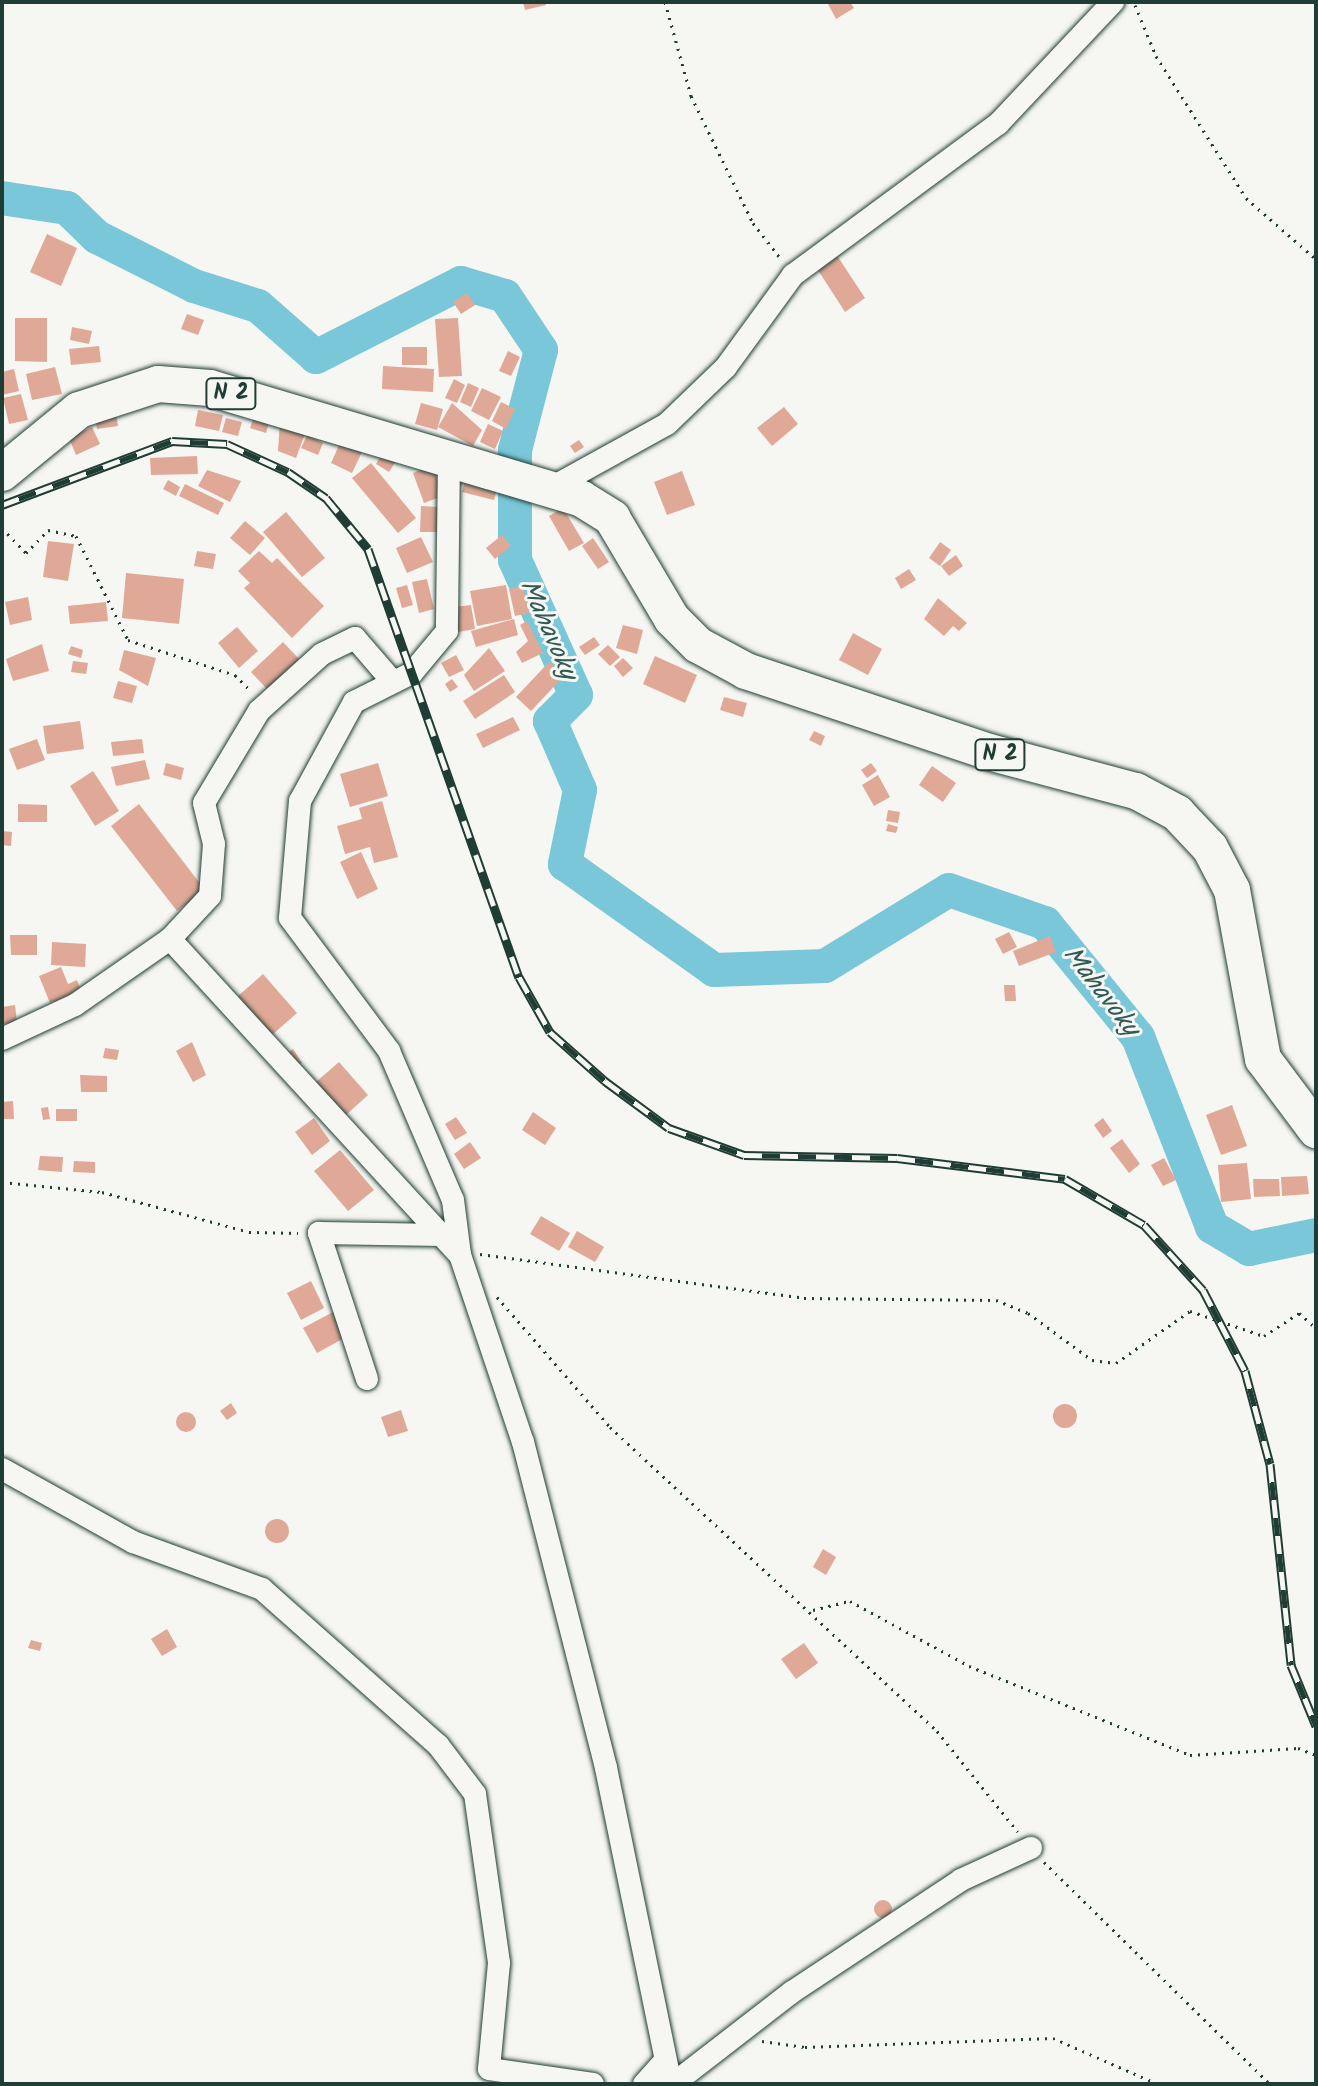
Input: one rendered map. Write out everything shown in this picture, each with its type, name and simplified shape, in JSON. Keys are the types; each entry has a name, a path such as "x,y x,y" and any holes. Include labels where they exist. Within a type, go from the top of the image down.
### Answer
{"main road":[{"name":"N 2","path":"2,473 79,410 158,384 210,388 553,487 612,518 672,619 698,645 746,671 989,752 1136,791 1177,813 1210,848 1232,890 1263,1059 1316,1130"}],"street":[{"path":"553,487 667,424 726,367 793,275 998,124 1113,2"},
{"path":"463,462 447,631 412,673 354,702 300,801 290,918 389,1051 453,1200 460,1255 523,1442 602,1753 672,2084 731,2036 961,1880 1031,1848"},
{"path":"2,1039 75,1005 170,939 210,896 214,844 204,803 265,705 322,654 355,638 393,682"},
{"path":"170,939 460,1255"},
{"path":"367,1379 319,1233 442,1235"},
{"path":"2,1469 133,1542 262,1589 438,1745 475,1794 499,1963 486,2076 593,2084"},
{"path":"644,2084 665,2061"}],"path":[{"path":"665,2 691,96 753,223 793,275"},
{"path":"1133,2 1156,56 1246,198 1316,259"},
{"path":"2,528 26,553 48,530 76,536 128,640 235,675 265,705"},
{"path":"2,1182 102,1192 249,1232 319,1233"},
{"path":"460,1255 511,1253 609,1277 804,1298 996,1300 1028,1313 1092,1360 1116,1363 1190,1311 1264,1336 1299,1313 1316,1328"},
{"path":"490,1289 610,1427 813,1610 937,1731 1031,1848 1270,2084"},
{"path":"813,1610 850,1601 969,1666 1190,1755 1298,1748 1316,1755"},
{"path":"731,2036 805,2047 1053,2038 1158,2084"}],"building":[{"path":"523,2 545,2 546,5 525,10"},
{"path":"827,2 850,2 854,8 836,19"},
{"path":"47,234 77,248 61,286 30,272"},
{"path":"836,254 865,298 845,312 816,267"},
{"path":"467,293 475,305 461,314 453,302"},
{"path":"187,314 204,320 198,335 181,329"},
{"path":"15,318 47,318 47,362 15,361"},
{"path":"458,318 462,376 439,377 435,319"},
{"path":"72,327 92,331 89,344 70,340"},
{"path":"99,346 101,362 71,365 69,349"},
{"path":"402,347 427,347 427,365 402,365"},
{"path":"508,351 520,357 511,376 499,371"},
{"path":"383,366 434,369 433,392 382,389"},
{"path":"55,367 62,394 32,400 26,374"},
{"path":"14,369 19,391 2,395 2,372"},
{"path":"454,379 465,385 457,403 445,398"},
{"path":"468,383 479,388 471,407 460,402"},
{"path":"482,388 501,397 489,420 471,411"},
{"path":"21,394 28,420 9,424 3,398"},
{"path":"501,402 515,409 506,429 492,421"},
{"path":"421,403 443,409 437,430 415,424"},
{"path":"452,403 482,430 473,446 438,427"},
{"path":"784,407 798,424 772,446 757,428"},
{"path":"198,410 223,415 219,431 195,426"},
{"path":"116,413 118,426 97,429 95,416"},
{"path":"255,414 270,419 266,433 250,428"},
{"path":"226,418 242,422 238,436 222,432"},
{"path":"280,421 306,431 296,458 278,451"},
{"path":"488,424 503,431 495,449 480,442"},
{"path":"92,427 100,444 76,455 69,438"},
{"path":"307,435 323,443 318,455 301,448"},
{"path":"579,440 584,447 575,453 570,446"},
{"path":"340,443 362,452 352,473 331,463"},
{"path":"384,450 398,458 389,472 376,464"},
{"path":"197,456 198,474 151,475 150,458"},
{"path":"371,463 416,518 398,533 352,478"},
{"path":"432,466 443,496 424,503 413,473"},
{"path":"207,470 241,481 230,502 198,486"},
{"path":"682,471 695,505 667,515 654,482"},
{"path":"467,473 499,481 494,500 462,492"},
{"path":"168,480 180,487 176,496 163,489"},
{"path":"185,484 224,503 218,515 179,496"},
{"path":"421,506 438,507 437,532 420,532"},
{"path":"563,508 584,543 569,551 549,516"},
{"path":"286,512 325,558 302,577 263,532"},
{"path":"245,521 265,538 250,555 230,538"},
{"path":"502,535 511,546 495,559 486,548"},
{"path":"421,537 433,562 407,573 396,548"},
{"path":"593,538 609,562 598,569 582,546"},
{"path":"48,541 74,544 68,581 43,577"},
{"path":"940,542 951,550 940,566 929,558"},
{"path":"197,551 216,554 213,569 194,566"},
{"path":"259,551 272,563 277,558 324,606 292,638 244,588 250,583 238,571"},
{"path":"956,555 963,566 949,576 941,566"},
{"path":"909,569 916,580 901,589 895,578"},
{"path":"126,573 184,579 179,624 122,618"},
{"path":"427,579 434,609 419,613 412,582"},
{"path":"407,585 413,605 402,608 396,588"},
{"path":"506,585 512,619 477,626 470,591"},
{"path":"523,586 529,613 515,616 509,589"},
{"path":"28,597 32,620 10,625 5,602"},
{"path":"938,598 967,623 959,631 953,626 944,636 924,619"},
{"path":"106,602 108,621 70,624 68,606"},
{"path":"471,605 475,629 458,632 454,607"},
{"path":"514,619 518,635 476,647 471,631"},
{"path":"527,621 543,653 522,663 516,652 528,641 520,625"},
{"path":"623,625 643,630 637,654 616,648"},
{"path":"237,627 258,651 239,668 218,643"},
{"path":"853,633 882,649 868,675 839,660"},
{"path":"594,637 600,645 585,655 579,647"},
{"path":"283,642 299,659 267,689 251,672"},
{"path":"42,644 49,671 13,681 6,659"},
{"path":"608,645 620,657 610,666 598,654"},
{"path":"71,646 83,650 81,658 68,654"},
{"path":"489,648 505,671 474,691 464,675"},
{"path":"124,650 156,658 148,686 119,670"},
{"path":"456,655 464,670 449,677 441,663"},
{"path":"655,656 697,675 685,703 643,684"},
{"path":"623,658 633,668 623,677 614,666"},
{"path":"73,661 88,663 86,674 71,672"},
{"path":"549,662 564,676 531,711 516,697"},
{"path":"504,675 515,692 475,719 463,701"},
{"path":"452,679 458,687 450,692 445,684"},
{"path":"118,681 137,686 132,703 113,698"},
{"path":"724,697 747,703 743,717 720,710"},
{"path":"513,717 520,730 483,748 476,734"},
{"path":"80,721 84,749 47,754 43,726"},
{"path":"814,731 825,736 821,746 809,740"},
{"path":"37,739 45,760 17,770 9,749"},
{"path":"142,739 144,753 113,756 111,742"},
{"path":"145,760 150,779 116,786 111,767"},
{"path":"166,763 184,768 181,780 163,775"},
{"path":"378,763 388,796 350,807 340,774"},
{"path":"871,763 877,771 867,778 861,770"},
{"path":"932,766 956,783 943,802 919,785"},
{"path":"93,771 119,811 95,826 70,786"},
{"path":"878,775 890,797 874,806 862,785"},
{"path":"382,801 398,857 374,863 370,847 345,854 337,826 362,819 359,808"},
{"path":"18,804 47,805 47,822 18,822"},
{"path":"139,804 205,890 177,911 111,826"},
{"path":"888,810 900,812 898,823 886,821"},
{"path":"888,824 898,827 896,833 886,831"},
{"path":"2,831 12,832 11,846 2,845"},
{"path":"361,852 378,889 357,899 340,862"},
{"path":"1009,932 1017,947 1003,954 995,939"},
{"path":"10,935 37,935 37,955 11,955"},
{"path":"1050,936 1056,952 1019,966 1013,951"},
{"path":"52,942 86,944 85,967 51,965"},
{"path":"61,967 68,984 77,980 81,991 50,1003 39,976"},
{"path":"263,974 297,1013 272,1035 238,996"},
{"path":"1004,985 1015,985 1016,1001 1005,1001"},
{"path":"15,1005 17,1022 2,1024 2,1007"},
{"path":"192,1042 206,1075 193,1082 176,1051"},
{"path":"105,1048 119,1050 117,1060 103,1058"},
{"path":"293,1049 302,1063 292,1069 283,1056"},
{"path":"339,1062 368,1095 346,1115 316,1082"},
{"path":"80,1075 107,1076 107,1092 81,1092"},
{"path":"13,1101 14,1119 2,1119 2,1102"},
{"path":"1232,1105 1247,1146 1221,1155 1206,1115"},
{"path":"48,1107 50,1119 43,1120 41,1108"},
{"path":"56,1109 77,1109 77,1121 56,1121"},
{"path":"533,1112 556,1128 545,1145 522,1130"},
{"path":"456,1117 467,1133 455,1140 445,1124"},
{"path":"314,1118 330,1141 312,1155 295,1132"},
{"path":"1103,1118 1112,1131 1103,1138 1094,1125"},
{"path":"1122,1139 1140,1164 1129,1173 1110,1148"},
{"path":"470,1142 481,1158 464,1169 454,1154"},
{"path":"340,1150 374,1190 348,1211 314,1171"},
{"path":"40,1156 63,1157 62,1172 38,1170"},
{"path":"1164,1158 1176,1180 1163,1186 1151,1165"},
{"path":"74,1161 95,1162 95,1173 73,1172"},
{"path":"1247,1163 1251,1199 1221,1202 1218,1165"},
{"path":"1307,1176 1309,1194 1282,1196 1281,1177"},
{"path":"1253,1179 1279,1179 1280,1196 1254,1197"},
{"path":"541,1216 570,1233 559,1251 530,1234"},
{"path":"577,1231 604,1247 595,1262 568,1247"},
{"path":"311,1281 324,1308 301,1320 287,1293"},
{"path":"333,1312 346,1337 317,1353 303,1328"},
{"path":"231,1403 237,1413 227,1420 220,1411"},
{"path":"1065,1404 1076,1411 1077,1416 1070,1427 1065,1428 1054,1421 1053,1416 1060,1405"},
{"path":"401,1410 408,1431 388,1437 381,1417"},
{"path":"186,1412 193,1415 196,1422 193,1429 186,1432 179,1429 176,1422 179,1415"},
{"path":"277,1519 288,1526 289,1531 282,1542 277,1543 266,1536 265,1531 272,1520"},
{"path":"823,1549 836,1557 826,1575 813,1567"},
{"path":"167,1629 177,1647 162,1656 151,1639"},
{"path":"31,1640 42,1643 40,1651 28,1648"},
{"path":"804,1643 818,1663 796,1679 781,1659"},
{"path":"883,1900 892,1909 883,1918 874,1909"}],"waterway":[{"name":"Mahavoky","path":"2,198 67,208 97,237 194,286 258,306 316,357 461,283 505,296 541,350 515,450 515,560 576,695 550,721 580,790 565,864 714,970 825,966 949,890 1045,923 1138,1037 1212,1227 1249,1249 1316,1235"}],"railway":[{"path":"2,505 172,441 227,444 288,472 326,498 368,549 519,977 550,1032 605,1081 669,1128 744,1155 897,1158 1065,1179 1144,1225 1203,1290 1245,1371 1270,1464 1291,1665 1316,1726"}]}
